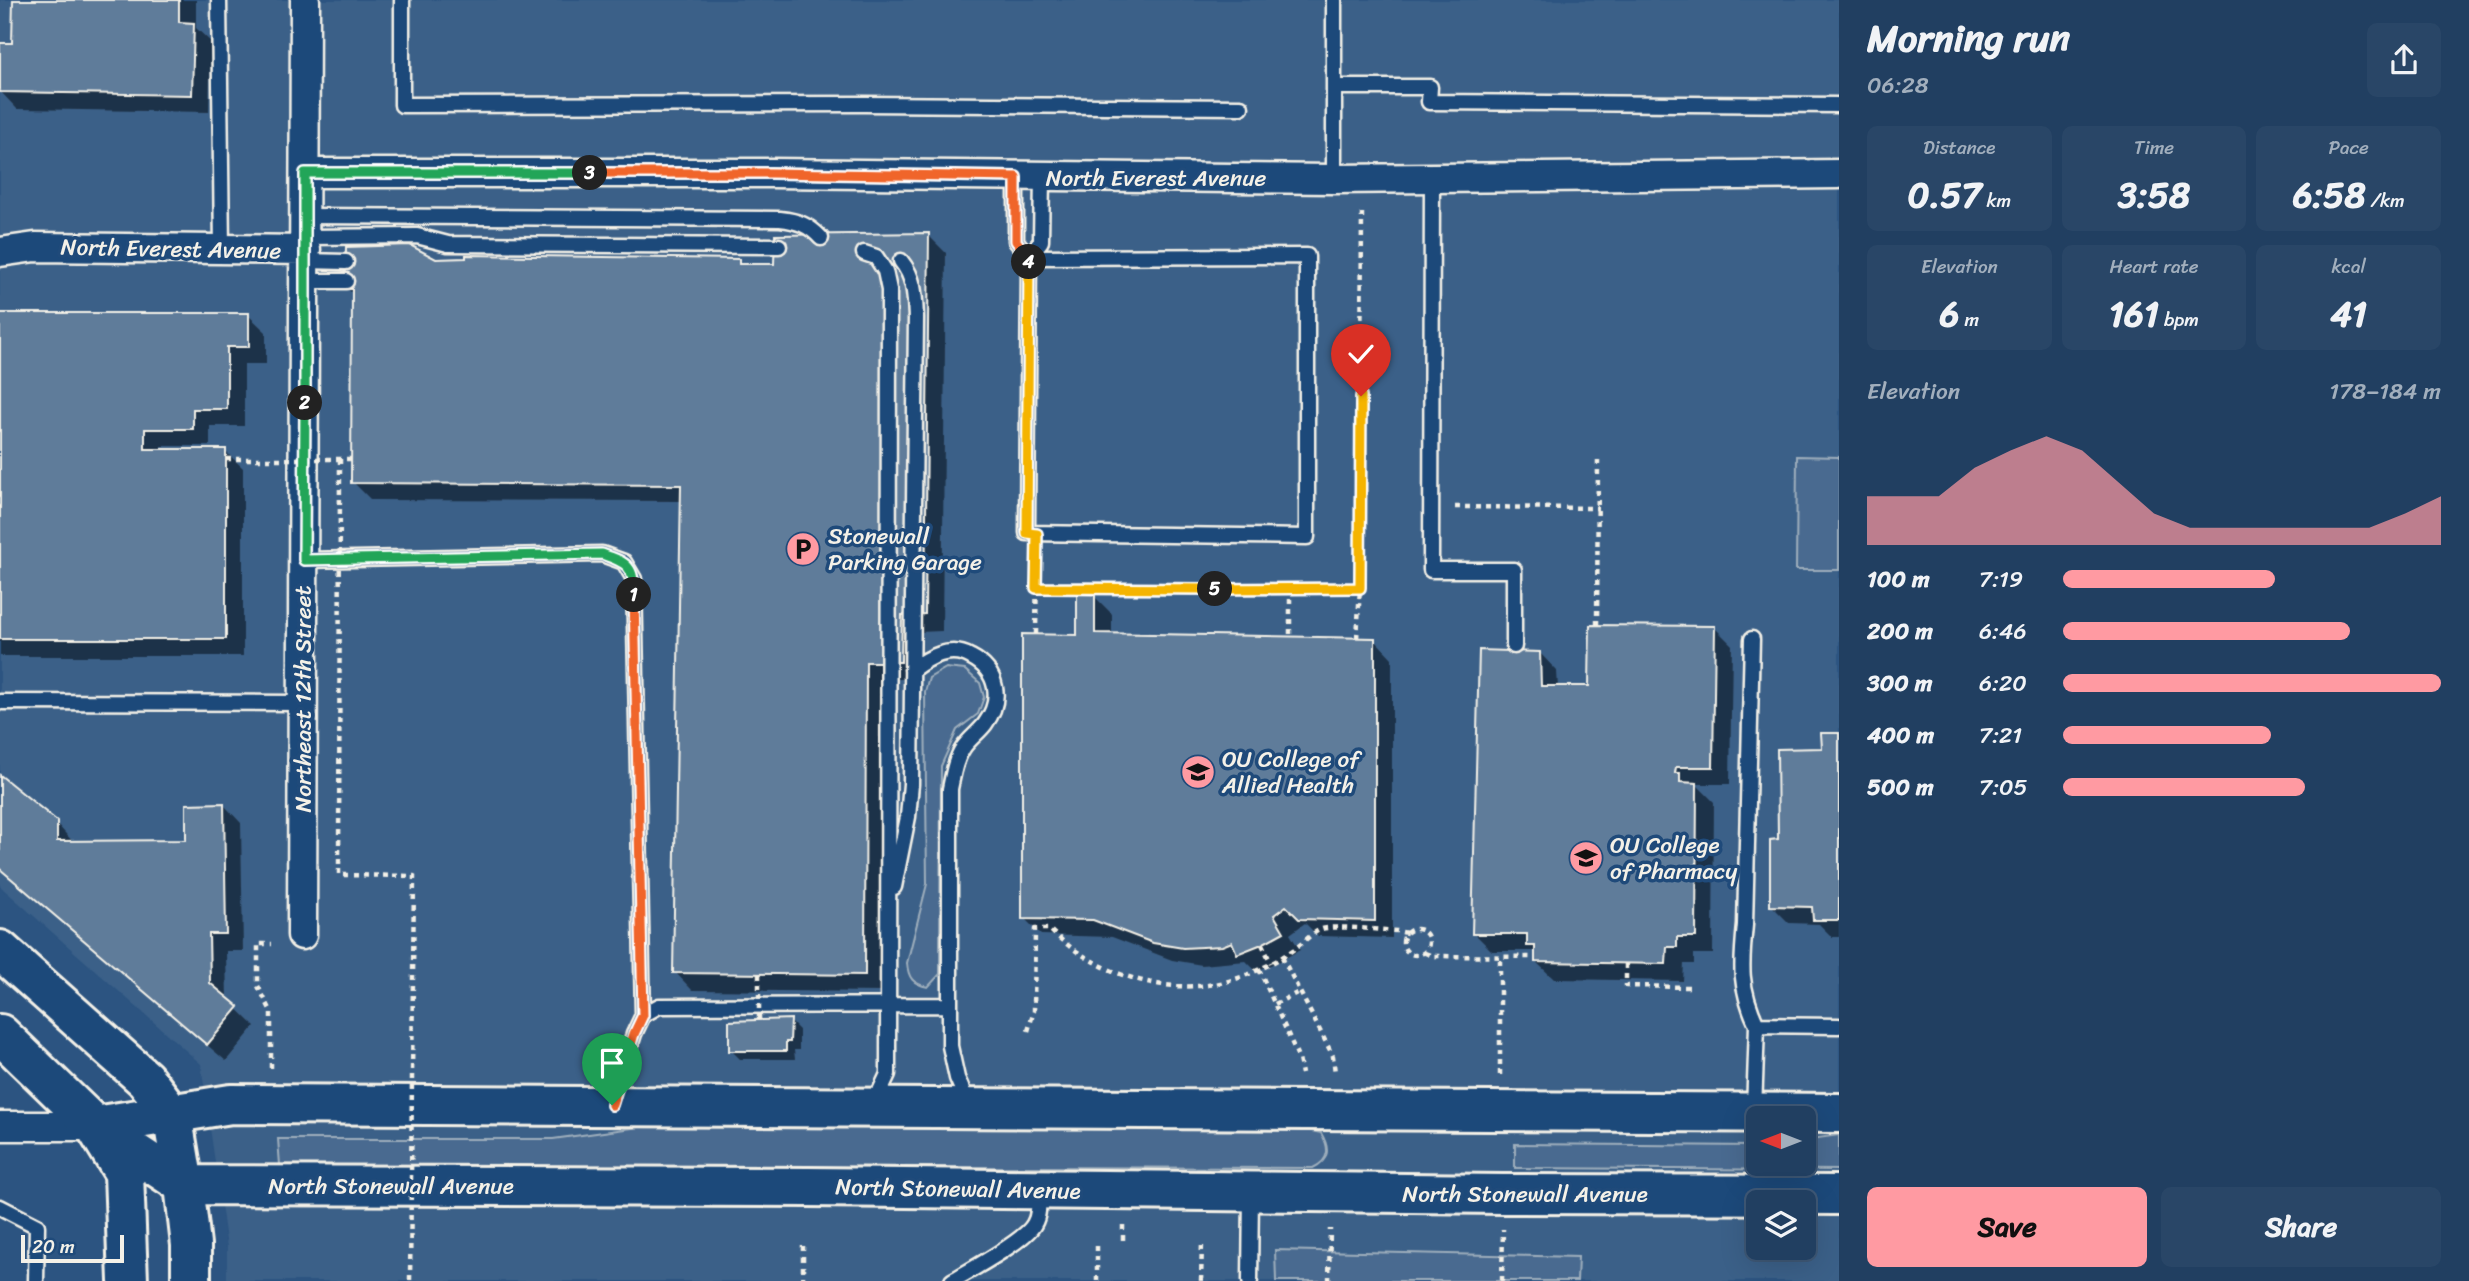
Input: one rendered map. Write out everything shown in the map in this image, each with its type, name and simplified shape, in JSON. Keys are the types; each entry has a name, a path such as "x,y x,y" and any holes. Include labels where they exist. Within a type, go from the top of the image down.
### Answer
{"main road":[{"path":"0,950 145,1079 172,1114 191,1245 191,1281"},
{"path":"0,1034 62,1091 95,1126 124,1173 128,1281"},
{"path":"95,1126 231,1104 1746,1112"},
{"path":"1816,1113 1839,1113"},
{"path":"95,1126 184,1185"},
{"name":"North Stonewall Avenue","path":"184,1185 1839,1195"}],"street":[{"name":"Northeast 12th Street","path":"293,940 303,703 305,0"},
{"name":"North Everest Avenue","path":"305,173 771,173 1334,179 1839,174"},
{"name":"North Everest Avenue","path":"0,237 35,247"},
{"name":"North Everest Avenue","path":"0,252 35,247 306,249"},
{"path":"0,1126 95,1126"}],"lane":[{"path":"219,0 222,249"},
{"path":"402,0 401,105 890,104 1241,107"},
{"path":"1334,0 1334,179"},
{"path":"1334,87 1430,87 1429,102 1839,105"},
{"path":"1029,177 1016,241 1029,257"},
{"path":"1029,177 1041,241 1029,257 1027,533 1307,537 1307,256 1029,257"},
{"path":"1433,178 1431,569 1514,569 1514,646"},
{"path":"306,249 780,219 797,220 812,228 821,238"},
{"path":"306,249 417,236 448,244 779,246"},
{"path":"306,249 346,262"},
{"path":"306,249 346,281"},
{"path":"864,253 876,257 885,271 889,290 888,1074 873,1106"},
{"path":"888,919 909,806 912,670 916,318 914,290 909,271 901,261"},
{"path":"304,560 602,554 624,562 634,579 643,1015 634,1034 612,1105"},
{"path":"1752,639 1745,925 1741,966 1745,1002 1757,1026 1754,1106"},
{"path":"912,670 929,657 946,652 966,654 982,662 994,676 992,713 984,726 962,749 954,766 950,789 950,1046 957,1078 970,1107"},
{"path":"0,702 303,703"},
{"path":"643,1015 659,1006 949,1005"},
{"path":"1757,1026 1839,1026"},
{"path":"952,1281 996,1255 1033,1228 1038,1217 1038,1190"},
{"path":"1250,1281 1251,1191"},
{"path":"0,1207 37,1226 36,1281"}],"path":[{"path":"1357,638 1360,588 1362,204"},
{"path":"1597,625 1598,457"},
{"path":"226,459 351,459"},
{"path":"340,459 339,875 414,876 410,1281"},
{"path":"1448,507 1598,508"},
{"path":"1036,634 1037,534"},
{"path":"1036,588 1360,588"},
{"path":"1290,589 1290,636"},
{"path":"1028,1031 1034,1012 1035,929 1049,929 1068,947 1125,977 1149,983 1205,986 1236,981 1259,970 1322,929 1407,933"},
{"path":"1425,953 1430,942 1427,934 1415,929 1407,933 1403,941 1405,950 1416,956 1425,953 1433,956 1535,957"},
{"path":"271,1080 271,1011 258,986 258,944 293,940"},
{"path":"1262,944 1271,963"},
{"path":"1282,957 1332,1056 1335,1074"},
{"path":"1500,958 1500,1076"},
{"path":"1626,964 1626,986 1689,987"},
{"path":"1259,970 1299,1059 1302,1074"},
{"path":"758,974 758,1020"},
{"path":"1275,1004 1299,992"},
{"path":"1502,1281 1503,1219"},
{"path":"1329,1281 1331,1221"},
{"path":"803,1241 803,1281"},
{"path":"1097,1242 1097,1281"},
{"path":"1201,1281 1202,1243"}],"shaded area":[{"path":"0,0 1839,0 1839,1281 227,1281 227,1247 201,1064 0,886"},
{"path":"1797,456 1839,457 1839,570 1796,570"},
{"path":"946,668 965,670 980,683 984,697 978,714 957,730 941,766 940,974 928,987 912,980 907,963 927,884 925,692 929,678"},
{"path":"661,1124 1307,1130 1321,1133 1327,1153 1323,1161 1313,1168 280,1165 278,1139 553,1139"},
{"path":"1839,1135 1839,1170 1816,1170 1816,1138"},
{"path":"1515,1144 1746,1146 1746,1169 1515,1168"},
{"path":"1275,1250 1578,1257 1577,1281 1276,1281"}],"building":[{"path":"13,0 179,0 179,22 194,23 192,95 0,92 0,43 12,43"},
{"name":"Stonewall Parking Garage","path":"929,233 925,614 902,615 901,662 866,662 865,975 673,973 681,485 351,483 352,289 345,289 346,247 410,245 436,259 466,258 466,255 739,259 739,264 774,264 775,235"},
{"path":"0,313 249,313 249,347 227,347 227,409 193,409 193,429 145,429 145,449 226,449 226,639 0,639"},
{"name":"OU College of Allied Health","path":"1077,593 1095,594 1095,633 1375,638 1375,921 1299,919 1286,906 1274,915 1284,932 1237,954 1232,942 1222,946 1183,948 1153,943 1093,920 1022,919 1022,634 1077,635"},
{"name":"OU College of Pharmacy","path":"1590,625 1715,626 1713,767 1676,767 1675,773 1680,773 1680,782 1697,783 1696,937 1677,937 1677,947 1667,947 1666,964 1535,962 1535,946 1527,946 1527,934 1472,934 1479,650 1540,652 1541,686 1589,686"},
{"path":"1821,733 1839,733 1839,920 1813,920 1812,907 1770,906 1770,840 1778,839 1777,749 1822,748"},
{"path":"0,775 57,821 57,841 186,840 186,804 224,803 226,934 209,934 210,983 239,1007 207,1045 0,869"},
{"path":"791,1019 790,1042 786,1042 786,1051 729,1051 729,1021"}],"place":[{"name":"Stonewall Parking Garage","path":"803,549"},
{"name":"OU College of Allied Health","path":"1198,772"},
{"name":"OU College of Pharmacy","path":"1586,858"}],"route":[{"path":"612,1105 634,1034 643,1015 634,579 624,562 602,554 304,560 305,173 771,173 1016,177 1016,241 1029,257 1027,533 1037,534 1036,588 1360,588 1361,396"}]}
